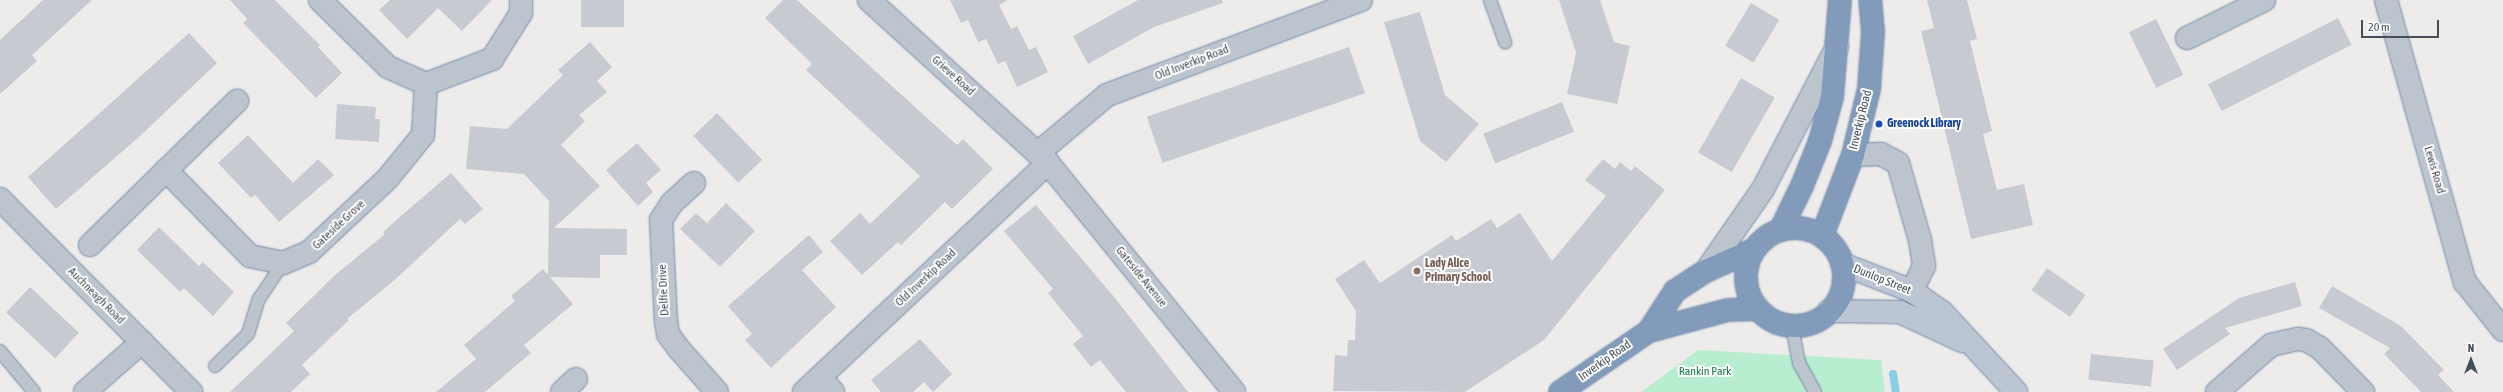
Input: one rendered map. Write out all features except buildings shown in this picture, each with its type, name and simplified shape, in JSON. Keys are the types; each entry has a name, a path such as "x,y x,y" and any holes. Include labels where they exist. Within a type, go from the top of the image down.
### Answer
{"highway":[{"path":"1781,229 1802,186 1820,141 1832,97 1840,0"},
{"name":"Inverkip Road","path":"1822,236 1853,155 1869,89 1874,32 1870,0"},
{"path":"1795,228 1809,230 1822,236 1835,248 1842,264 1844,281 1839,297 1829,311 1807,324 1794,326 1780,324 1768,318 1757,309 1750,298 1746,286 1746,273 1754,250 1770,234 1781,229 1795,228"},
{"name":"Inverkip Road","path":"1649,330 1675,291 1706,271 1754,250"},
{"name":"Inverkip Road","path":"1560,392 1649,330 1728,310 1757,309"}],"main road":[{"name":"Dunlop Street","path":"1842,264 1912,291 1942,312 2016,392"},
{"name":"Dunlop Street","path":"1829,311 1900,312 1974,347"}],"street":[{"path":"320,0 388,67 426,84 492,59 521,13 522,0"},
{"name":"Grieve Road","path":"869,0 1043,158"},
{"name":"Old Inverkip Road","path":"804,392 827,385 1043,158 1107,95 1361,0"},
{"path":"2187,38 2264,0"},
{"name":"Lewis Road","path":"2386,0 2465,282 2503,330"},
{"path":"1706,271 1763,189 1837,47"},
{"name":"Gateside Grove","path":"283,263 309,252 388,178 423,135 426,84"},
{"path":"90,244 237,100"},
{"path":"1853,155 1881,154 1898,163 1920,240 1924,266 1912,291"},
{"name":"Gateside Avenue","path":"1043,158 1234,392"},
{"path":"166,170 250,256 283,263"},
{"name":"Delfie Drive","path":"694,183 672,203 661,220 666,321 668,334 679,349 717,392"},
{"name":"Auchneagh Road","path":"0,200 191,392"},
{"path":"2217,392 2272,345 2298,339 2306,340 2320,348 2363,392"},
{"path":"85,392 142,342"}],"lane":[{"path":"1490,0 1505,42"},
{"path":"215,366 248,334 259,299 283,263"},
{"path":"1794,326 1794,338 1798,363 1815,392"},
{"path":"0,351 34,392"}],"green space":[{"name":"Rankin Park","path":"1698,350 1881,360 1885,392 1641,392"}],"waterway":[{"path":"1893,374 1896,392"}],"place":[{"name":"Greenock Library","path":"1879,124"},
{"name":"Lady Alice Primary School","path":"1417,271"}]}
